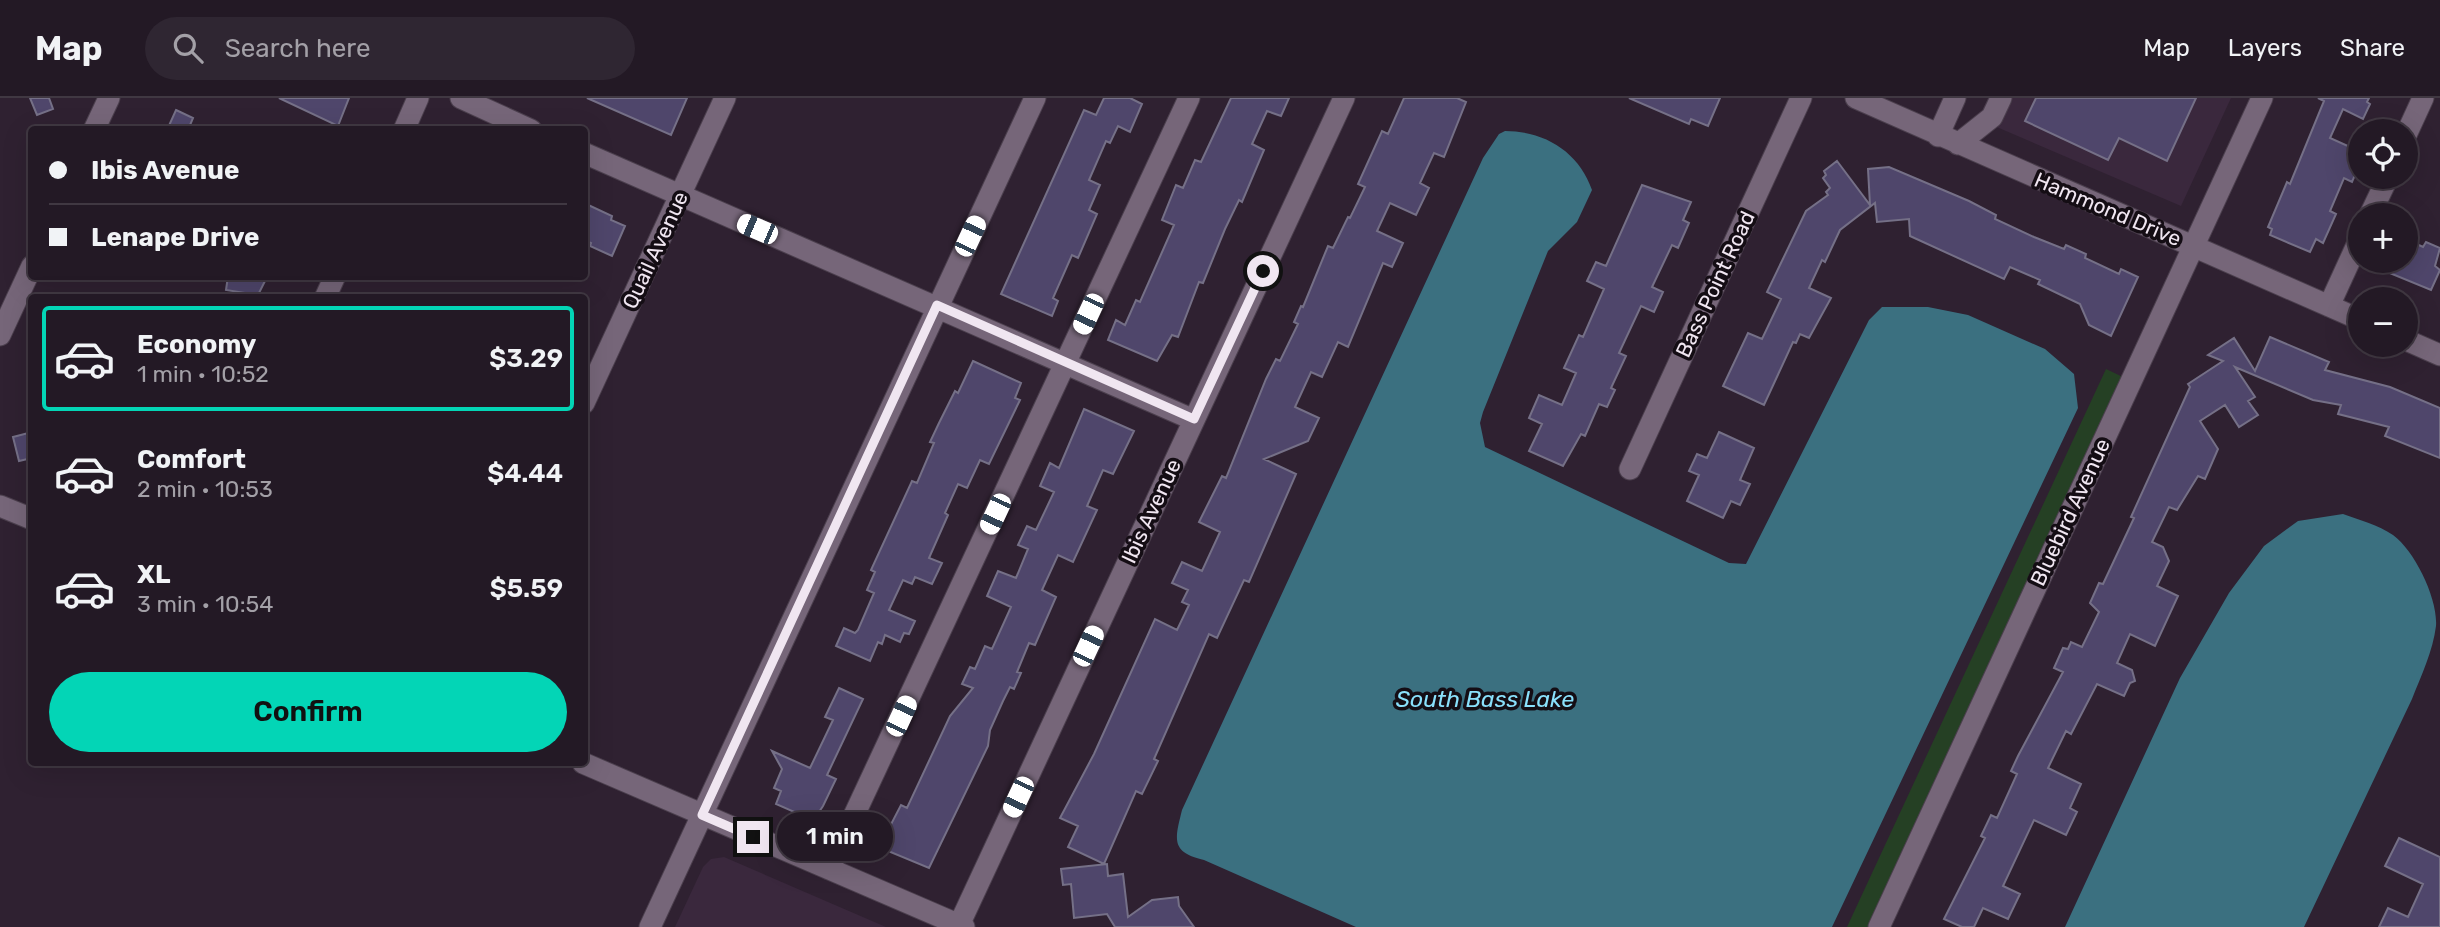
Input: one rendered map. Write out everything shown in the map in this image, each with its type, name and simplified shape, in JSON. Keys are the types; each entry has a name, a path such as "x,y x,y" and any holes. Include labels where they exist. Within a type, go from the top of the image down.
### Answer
{"street":[{"path":"96,126 108,98"},
{"path":"406,126 418,98"},
{"path":"461,98 522,126"},
{"name":"Quail Avenue","path":"588,394 725,98"},
{"path":"650,927 1035,98"},
{"path":"829,869 1189,98"},
{"name":"Ibis Avenue","path":"961,926 1344,98"},
{"name":"Bass Point Road","path":"1630,469 1801,98"},
{"name":"Hammond Drive","path":"1856,98 2348,314"},
{"path":"1938,136 1955,98"},
{"path":"1958,144 1992,117 2001,98"},
{"name":"Bluebird Avenue","path":"1879,927 2262,98"},
{"path":"2413,119 2423,98"},
{"path":"588,155 1194,419"},
{"path":"2329,306 2348,264"},
{"path":"0,335 28,275"},
{"path":"2418,345 2440,355"},
{"path":"0,506 28,517"},
{"path":"588,765 961,926"}],"shaded area":[{"path":"1988,98 2231,98 2181,206 1978,119"},
{"path":"724,857 886,927 675,927 703,867 711,859"}],"green space":[{"path":"2106,369 2125,378 1870,927 1847,927"}],"water":[{"name":"South Bass Lake","path":"1505,131 1534,135 1559,146 1579,165 1592,190 1577,222 1548,251 1483,412 1480,423 1485,447 1729,563 1746,564 1869,320 1882,307 1928,307 1968,315 2045,349 2074,374 2078,408 1832,927 1356,927 1193,857 1180,848 1177,836 1182,810 1483,158 1499,134"},
{"path":"2343,514 2381,528 2401,542 2424,576 2436,615 2436,626 2412,699 2304,927 2065,927 2180,678 2229,593 2264,546 2298,521"}],"building":[{"path":"30,98 49,98 53,109 37,115"},
{"path":"279,98 349,98 338,126"},
{"path":"587,98 687,98 671,135"},
{"path":"1104,98 1130,98 1142,104 1130,132 1118,126 1110,143 1106,141 1089,180 1100,185 1089,210 1097,214 1078,258 1072,255 1053,298 1058,301 1052,316 1001,294 1084,110 1096,115"},
{"path":"1231,98 1289,98 1281,116 1267,111 1252,144 1264,150 1242,202 1239,200 1203,283 1199,282 1178,337 1172,335 1157,361 1108,340 1116,320 1125,325 1136,300 1140,302 1174,225 1162,220 1176,185 1183,188 1195,160 1201,162"},
{"path":"1404,98 1457,98 1466,102 1444,157 1434,153 1420,183 1429,188 1416,215 1390,203 1377,231 1403,243 1392,267 1383,263 1348,347 1338,342 1322,377 1311,372 1295,407 1319,418 1308,441 1264,459 1296,474 1249,582 1244,580 1217,638 1209,634 1154,759 1158,761 1142,794 1136,791 1104,864 1068,847 1078,826 1060,818 1094,754 1155,619 1177,630 1189,605 1182,602 1188,590 1172,583 1182,562 1202,571 1220,532 1199,522 1222,476 1226,478 1266,379 1276,359 1280,361 1298,324 1294,322 1328,246 1333,248 1365,187 1358,184 1382,131 1388,134"},
{"path":"1629,98 1720,98 1708,126 1691,119 1689,124"},
{"path":"2036,98 2196,98 2167,161 2119,138 2108,160 2025,121"},
{"path":"2318,98 2369,98 2367,102 2370,104 2363,119 2343,109 2330,138 2348,146 2348,180 2344,178 2330,211 2336,214 2323,243 2316,239 2310,252 2270,235 2272,229 2268,227 2287,182 2290,184 2324,101"},
{"path":"176,110 193,118 190,126 169,126"},
{"path":"1837,161 1870,205 1868,169 1889,167 1969,201 1996,215 1995,219 2034,237 2064,249 2066,245 2086,254 2085,258 2119,274 2121,269 2138,277 2111,336 2089,325 2080,304 2038,284 2040,280 2010,267 2004,279 1910,236 1909,219 1877,222 1875,203 1840,230 1825,262 1822,260 1809,288 1831,298 1809,338 1800,334 1796,343 1793,342 1764,405 1723,386 1748,333 1762,339 1781,299 1767,292 1806,211 1828,195 1826,192 1830,188 1823,178 1826,175 1824,171"},
{"path":"1642,185 1691,202 1683,220 1689,223 1678,248 1672,245 1652,287 1663,292 1654,312 1641,306 1619,353 1626,356 1611,388 1615,390 1607,407 1599,404 1585,436 1581,434 1563,466 1529,451 1542,424 1529,418 1539,395 1562,405 1576,373 1564,368 1579,335 1583,337 1604,289 1587,281 1596,262 1606,266"},
{"path":"588,205 612,216 611,220 625,226 612,256 590,246 591,243 588,242"},
{"path":"2426,242 2440,248 2435,266 2440,270 2431,290 2390,273 2418,273 2418,245 2423,247"},
{"path":"227,280 266,280 258,294 226,290"},
{"path":"2270,337 2329,362 2325,370 2390,387 2440,408 2440,458 2385,436 2389,427 2338,414 2341,405 2313,400 2235,367 2255,397 2248,401 2258,415 2239,427 2225,405 2200,421 2218,449 2205,479 2198,476 2177,510 2169,507 2152,542 2163,547 2169,561 2157,586 2178,596 2155,646 2130,634 2117,663 2132,670 2135,681 2130,683 2124,696 2097,684 2071,734 2066,731 2048,768 2081,784 2070,808 2077,812 2066,835 2034,820 2003,886 2020,894 2008,919 1983,908 1974,927 1962,927 1944,919 1985,838 1981,836 1991,815 1997,818 2017,774 2011,771 2018,756 2063,672 2054,668 2063,648 2068,649 2071,642 2082,647 2099,612 2090,603 2099,583 2103,584 2134,518 2131,517 2190,387 2188,384 2223,361 2208,355 2234,338 2255,371"},
{"path":"973,361 1021,383 1015,398 1020,400 989,464 980,460 967,488 958,484 929,558 942,563 932,584 915,577 912,584 903,580 889,610 915,621 909,634 904,633 900,642 885,635 882,644 878,642 870,661 836,646 844,628 855,633 858,630 874,593 867,590 875,572 871,570 912,481 917,483 934,443 930,442 939,423 955,391 958,393"},
{"path":"1084,409 1134,431 1113,474 1103,470 1087,506 1097,510 1073,562 1058,555 1042,590 1056,597 1035,645 1029,643 1017,672 1021,673 1014,689 1010,687 1003,701 990,730 988,746 929,868 888,851 891,844 886,843 887,832 901,805 907,808 950,716 973,688 962,684 970,667 975,669 985,646 992,649 1011,607 987,596 998,571 1016,578 1028,549 1018,545 1027,526 1036,530 1054,492 1040,486 1050,463 1059,468"},
{"path":"1719,432 1754,448 1740,480 1750,484 1740,505 1731,501 1723,518 1687,501 1699,475 1689,471 1697,454 1707,458"},
{"path":"28,433 28,459 19,461 13,437"},
{"path":"839,688 863,699 827,775 836,779 823,806 815,818 802,812 801,815 776,804 781,791 774,788 782,769 772,751 810,768 833,720 825,717"},
{"path":"2399,838 2440,857 2440,927 2379,927 2388,908 2408,917 2423,884 2385,866"},
{"path":"1107,864 1108,876 1123,874 1128,917 1152,900 1178,897 1179,906 1194,927 1115,927 1107,914 1074,918 1071,884 1063,885 1061,869"}],"route":[{"path":"753,837 702,815 937,305 1194,419 1263,271"}]}
